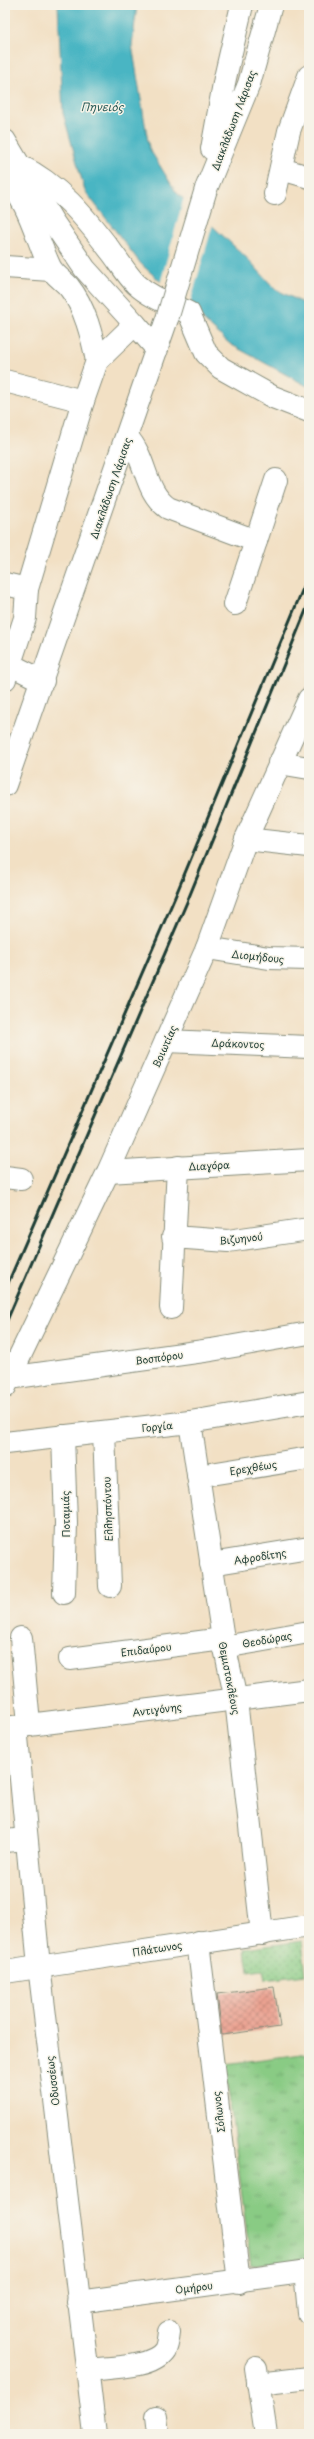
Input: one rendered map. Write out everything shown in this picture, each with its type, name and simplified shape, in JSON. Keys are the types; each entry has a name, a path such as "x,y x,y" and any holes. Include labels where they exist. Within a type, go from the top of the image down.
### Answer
{"street":[{"name":"Διακλάδωση Λάρισας","path":"206,189 224,78 242,5"},
{"name":"Διακλάδωση Λάρισας","path":"5,785 157,349 206,189 249,84 271,5"},
{"path":"275,194 289,131 309,76"},
{"path":"5,141 15,188 51,270 69,288 79,304 93,337 97,361"},
{"path":"280,169 309,176"},
{"path":"12,172 53,222 85,269 157,349"},
{"path":"12,172 43,178 68,200 92,226 136,284 149,294 189,313 206,353 221,368 273,397 309,411"},
{"path":"5,267 51,270"},
{"path":"42,680 7,668 25,618 27,589 83,401 97,361 135,324"},
{"path":"5,381 83,401"},
{"path":"127,437 141,456 152,491 160,502 168,508 256,541"},
{"path":"234,604 276,480"},
{"path":"5,584 27,589"},
{"name":"Βοιωτίας","path":"7,1382 108,1172 166,1041 206,948 246,839 309,699"},
{"path":"279,763 309,768"},
{"path":"246,839 309,846"},
{"name":"Διομήδους","path":"206,948 269,958 309,959"},
{"name":"Δράκοντος","path":"166,1041 309,1047"},
{"name":"Διαγόρα","path":"108,1172 309,1160"},
{"path":"171,1308 173,1237 178,1167"},
{"name":"Βιζυηνού","path":"173,1237 228,1241 309,1229"},
{"name":"Βοσπόρου","path":"7,1382 212,1350 309,1333"},
{"name":"Γοργία","path":"5,1443 190,1422 309,1402"},
{"name":"Θεμιστοκλέους","path":"190,1422 224,1643 236,1700 262,1934"},
{"name":"Ελλησπόντου","path":"104,1432 110,1586"},
{"name":"Ποταμιάς","path":"64,1436 66,1523 64,1593"},
{"name":"Ερεχθέως","path":"198,1476 309,1458"},
{"name":"Αφροδίτης","path":"211,1564 309,1548"},
{"name":"Θεοδώρας","path":"224,1643 309,1632"},
{"name":"Οδυσσέως","path":"21,1638 17,1727 15,1840 39,1966 95,2434"},
{"name":"Επιδαύρου","path":"70,1659 224,1643"},
{"name":"Αντιγόνης","path":"17,1727 309,1690"},
{"name":"Πλάτωνος","path":"5,1972 309,1926"},
{"name":"Σόλωνος","path":"198,1942 239,2282"},
{"path":"307,2271 309,2313"},
{"name":"Ομήρου","path":"78,2302 239,2282 307,2271"},
{"path":"87,2370 146,2363 164,2351 167,2345 169,2332"},
{"path":"266,2434 257,2376 309,2378"}],"green space":[{"path":"302,1941 306,1975 265,1980 263,1970 248,1972 245,1949"},
{"path":"309,2053 309,2258 251,2265 225,2064"}],"water":[{"name":"Πηνειός","path":"58,5 137,5 132,45 149,148 176,192 249,260 275,289 309,306 309,387 230,344 141,264 85,191 63,113"}],"pier":[{"path":"184,197 213,224 188,310 160,284"}],"building":[{"path":"274,1987 280,2027 222,2035 217,1994"}],"railway":[{"path":"5,1290 175,897 309,574"},
{"path":"5,1325 187,902 309,603"}]}
